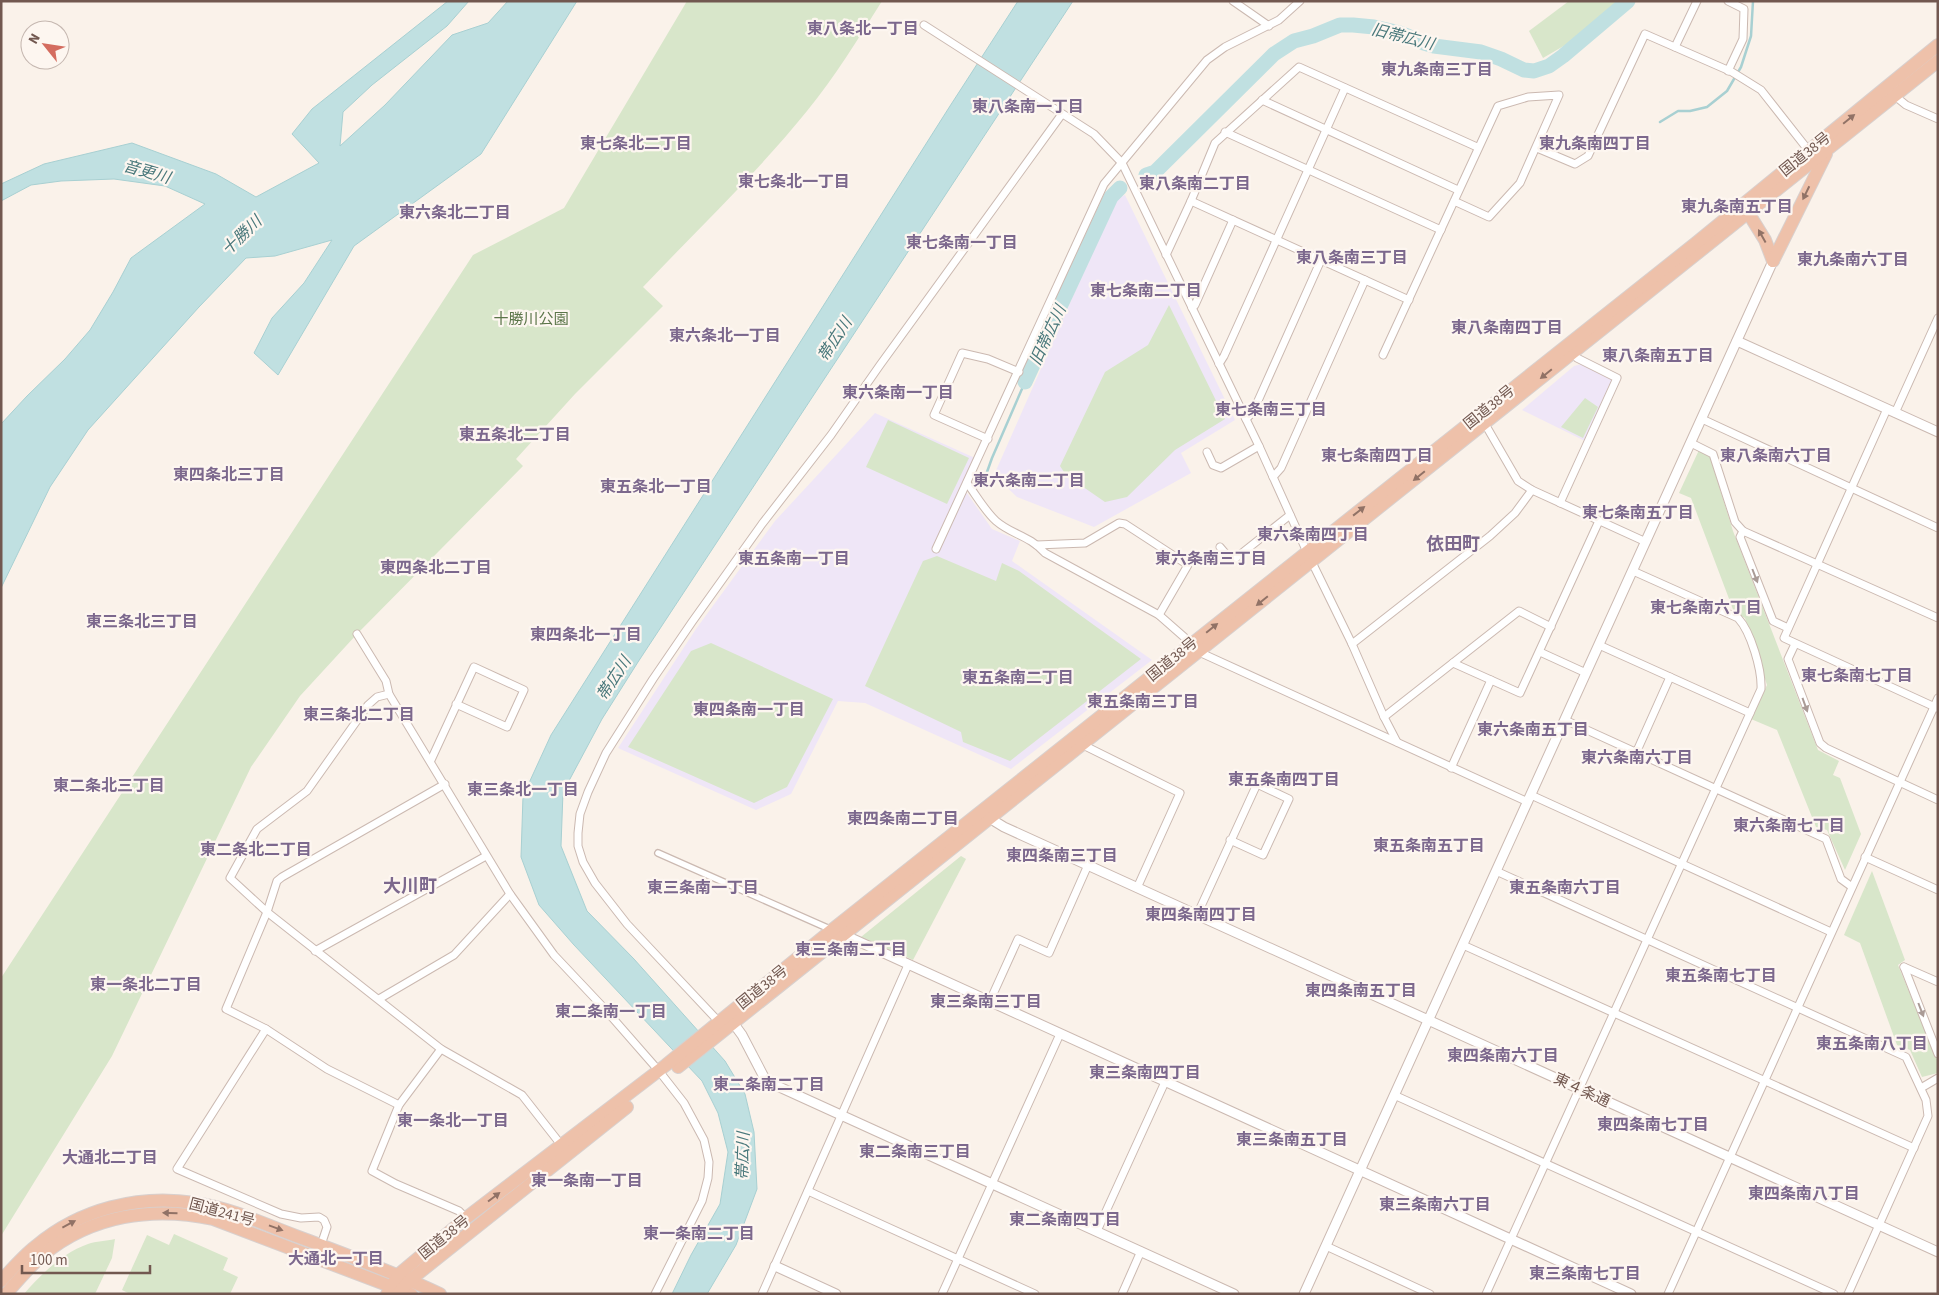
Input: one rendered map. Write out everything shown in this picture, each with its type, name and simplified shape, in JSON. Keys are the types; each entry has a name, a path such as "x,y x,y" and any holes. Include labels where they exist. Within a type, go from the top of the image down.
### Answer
{"highway":[{"name":"国道38号","path":"1309,557 1485,424 1573,353 1745,208 1808,151 1938,45"},
{"name":"国道38号","path":"399,1287 838,932 1196,648 1696,243 1828,150 1938,60"},
{"path":"1773,261 1828,150"},
{"path":"1745,208 1766,240 1773,261"},
{"name":"国道38号","path":"985,815 1081,744 1196,648"},
{"name":"国道38号","path":"399,1287 466,1218 665,1071"},
{"name":"国道241号","path":"1,1281 36,1245 79,1218 105,1209 154,1200 196,1203 257,1221 321,1245 399,1287"},
{"name":"国道241号","path":"6,1294 44,1254 92,1225 140,1214 166,1213 191,1214 213,1219 399,1287"},
{"path":"399,1287 440,1294"}],"street":[{"path":"1233,1 1269,26"},
{"path":"936,549 1104,184 1207,60 1225,47 1269,26 1300,1"},
{"path":"1675,47 1697,1"},
{"path":"1728,1 1744,9 1743,39 1730,72"},
{"path":"924,25 1094,134 1122,163 1259,446 1309,557 1397,742"},
{"path":"1537,148 1575,164 1588,156 1645,34 1745,78 1761,90 1808,151"},
{"path":"1166,254 1215,143 1299,67 1477,148"},
{"path":"1219,364 1345,88"},
{"path":"1383,355 1477,148 1498,106 1528,97 1559,96 1520,183 1489,217 1454,201"},
{"path":"1894,96 1906,105 1938,119"},
{"path":"1262,100 1458,190"},
{"path":"1060,113 831,436 762,524 686,630 606,753 580,814 578,846 583,862 595,883 626,924 727,1023 742,1035 766,1079 841,1116 1234,1294"},
{"path":"1226,132 1441,230"},
{"path":"1191,201 1408,300"},
{"path":"1192,308 1233,220"},
{"path":"1246,419 1253,412 1320,260"},
{"path":"1304,1294 1773,261"},
{"path":"1273,477 1281,468 1365,280"},
{"path":"1936,708 1784,638 1852,489 1937,323"},
{"path":"1737,341 1938,432"},
{"path":"988,439 934,415 962,353 988,359 1019,372"},
{"path":"1560,502 1617,378 1577,358 1573,353"},
{"path":"1702,419 1938,528"},
{"path":"1485,424 1518,481 1532,490 1646,542"},
{"path":"1691,443 1713,454 1735,522 1743,531 1938,618"},
{"path":"1207,452 1213,465 1221,468 1259,446"},
{"path":"967,483 995,520 1038,545 1045,554 1159,615 1196,648 1451,768 1530,798 1832,932"},
{"path":"1352,644 1490,536 1515,513 1532,490"},
{"path":"1220,547 1232,561 1290,515"},
{"path":"1453,663 1520,693 1599,521"},
{"path":"1038,545 1085,543 1120,523 1125,524 1188,565 1159,615"},
{"path":"1743,531 1740,537 1772,621 1788,628"},
{"path":"1486,1294 1761,689 1762,677 1745,626 1738,618 1633,570"},
{"path":"1384,717 1519,611 1551,627"},
{"path":"357,634 386,680 389,694 431,760 510,894 554,955 665,1071 704,1140 709,1162 708,1178 702,1201 654,1294"},
{"path":"1795,644 1788,659 1820,743 1826,748 1938,800"},
{"path":"1599,645 1750,713"},
{"path":"1540,652 1586,673"},
{"path":"431,760 456,704 474,667 524,690 507,727 456,704"},
{"path":"1636,753 1670,677"},
{"path":"1451,768 1491,680"},
{"path":"389,694 377,697 368,705 307,790 257,829 230,878 267,912 441,1049 522,1095 562,1146"},
{"path":"1668,1294 1899,782 1936,708 1938,698"},
{"path":"1565,720 1826,839 1841,880 1852,887"},
{"path":"1081,744 1180,793 1138,888"},
{"path":"399,1105 328,1069 266,1030 226,1009 267,912 277,881 445,784"},
{"path":"1197,915 1230,840 1257,784 1289,799 1263,856 1230,840"},
{"name":"東４条通","path":"985,815 1138,888 1938,1252"},
{"path":"658,853 838,932 989,1003 1631,1294"},
{"path":"316,951 486,856"},
{"path":"1865,857 1938,890"},
{"path":"989,1003 1018,939 1049,953 1088,865"},
{"path":"1496,871 1906,1057 1926,1100 1928,1116 1848,1294"},
{"path":"379,999 454,955 510,894"},
{"path":"1463,944 1613,1014 1914,1148"},
{"path":"762,1294 908,965"},
{"path":"1938,982 1904,966 1938,1054"},
{"path":"266,1030 177,1169 280,1214 301,1218 319,1217 324,1220 326,1227 321,1245"},
{"path":"942,1294 1060,1034"},
{"path":"441,1049 399,1105 372,1171 396,1184 459,1211 466,1218"},
{"path":"1921,1088 1938,1078"},
{"path":"1097,1231 1165,1082"},
{"path":"1394,1094 1834,1294"},
{"path":"808,1191 1035,1294"},
{"path":"1326,1246 1430,1294"},
{"path":"1122,1294 1141,1251"},
{"path":"775,1266 836,1294"}],"shaded area":[{"path":"1125,195 1235,420 1181,453 1191,473 1094,527 1017,497 994,475 1116,199"},
{"path":"1582,364 1611,379 1611,385 1585,441 1522,410 1574,366"},
{"path":"875,413 975,458 962,486 992,529 1020,541 1012,561 1152,660 1011,769 865,703 838,701 791,794 756,810 618,748 696,629 775,521"}],"green space":[{"name":"十勝川公園","path":"687,1 882,1 827,85 788,134 643,287 663,306 575,394 516,459 523,466 357,634 300,696 251,767 112,1056 1,1236 1,978 473,255 564,208"},
{"path":"1569,1 1619,1 1567,44 1543,58 1529,31"},
{"path":"1169,305 1225,419 1175,450 1127,497 1105,502 1066,475 1060,466 1105,372 1148,345"},
{"path":"1585,398 1598,407 1583,438 1561,427"},
{"path":"888,420 969,458 947,504 866,467"},
{"path":"1699,450 1710,457 1733,531 1818,750 1839,761 1833,775 1840,778 1861,834 1845,870 1827,830 1816,827 1777,730 1751,719 1767,685 1745,618 1734,612 1691,498 1679,493"},
{"path":"937,556 996,581 1002,563 1019,571 1141,659 1010,761 963,742 961,732 865,686 923,561"},
{"path":"711,643 833,699 787,787 754,803 628,747 691,651"},
{"path":"961,856 966,859 913,960 861,937"},
{"path":"1872,871 1905,960 1898,965 1938,1062 1938,1073 1922,1077 1910,1050 1897,1045 1860,943 1844,935"},
{"path":"174,1234 228,1258 223,1270 238,1277 230,1294 130,1294 122,1290 147,1235 169,1245"},
{"path":"115,1239 112,1258 95,1294 24,1294 37,1279 61,1258 91,1243"}],"water":[{"path":"448,1 469,1 447,26 372,85 343,112 340,146 385,105 452,35 488,23 508,1 577,1 481,154 354,246 278,375 254,353 272,318 304,283 332,240 275,256 246,258 88,430 50,487 1,588 1,424 65,359 90,330 131,258 205,204 165,186 114,179 61,181 31,185 1,201 1,184 44,164 132,143 216,174 256,197 319,163 292,134 312,109"},
{"name":"帯広川","path":"1018,1 1073,1 638,662 602,719 563,792 561,846 587,911 634,959 725,1061 745,1094 754,1132 757,1189 736,1245 707,1294 672,1294 691,1255 720,1204 728,1152 718,1113 702,1081 574,945 539,905 521,857 523,796 551,735"}],"waterway":[{"name":"旧帯広川","path":"1146,175 1155,172 1274,54 1294,41 1313,36 1340,25 1374,27 1400,33 1434,46 1481,52 1524,70 1534,71 1549,66 1563,56 1628,1"},
{"path":"1660,122 1678,111 1690,111 1707,107 1727,91 1741,67 1751,36 1753,1"},
{"name":"旧帯広川","path":"1025,382 1111,197 1120,188"},
{"name":"旧帯広川","path":"982,486 1025,382"}],"district":[{"name":"東八条北一丁目","path":"863,28"},
{"name":"東九条南三丁目","path":"1437,69"},
{"name":"東八条南一丁目","path":"1028,106"},
{"name":"東七条北二丁目","path":"636,143"},
{"name":"東九条南四丁目","path":"1595,143"},
{"name":"東七条北一丁目","path":"794,181"},
{"name":"東八条南二丁目","path":"1195,183"},
{"name":"東九条南五丁目","path":"1737,206"},
{"name":"東六条北二丁目","path":"455,212"},
{"name":"東七条南一丁目","path":"962,242"},
{"name":"東八条南三丁目","path":"1352,257"},
{"name":"東九条南六丁目","path":"1853,259"},
{"name":"東七条南二丁目","path":"1146,290"},
{"name":"東八条南四丁目","path":"1507,327"},
{"name":"東六条北一丁目","path":"725,335"},
{"name":"東八条南五丁目","path":"1658,355"},
{"name":"東六条南一丁目","path":"898,392"},
{"name":"東七条南三丁目","path":"1271,409"},
{"name":"東五条北二丁目","path":"515,434"},
{"name":"東七条南四丁目","path":"1377,455"},
{"name":"東八条南六丁目","path":"1776,455"},
{"name":"東四条北三丁目","path":"229,474"},
{"name":"東六条南二丁目","path":"1029,480"},
{"name":"東五条北一丁目","path":"656,486"},
{"name":"東七条南五丁目","path":"1638,512"},
{"name":"東六条南四丁目","path":"1313,534"},
{"name":"依田町","path":"1453,544"},
{"name":"東五条南一丁目","path":"794,558"},
{"name":"東六条南三丁目","path":"1211,558"},
{"name":"東四条北二丁目","path":"436,567"},
{"name":"東七条南六丁目","path":"1706,607"},
{"name":"東三条北三丁目","path":"142,621"},
{"name":"東四条北一丁目","path":"586,634"},
{"name":"東七条南七丁目","path":"1857,675"},
{"name":"東五条南二丁目","path":"1018,677"},
{"name":"東五条南三丁目","path":"1143,701"},
{"name":"東四条南一丁目","path":"749,709"},
{"name":"東三条北二丁目","path":"359,714"},
{"name":"東六条南五丁目","path":"1533,729"},
{"name":"東六条南六丁目","path":"1637,757"},
{"name":"東五条南四丁目","path":"1284,779"},
{"name":"東二条北三丁目","path":"109,785"},
{"name":"東三条北一丁目","path":"523,789"},
{"name":"東四条南二丁目","path":"903,818"},
{"name":"東六条南七丁目","path":"1789,825"},
{"name":"東五条南五丁目","path":"1429,845"},
{"name":"東二条北二丁目","path":"256,849"},
{"name":"東四条南三丁目","path":"1062,855"},
{"name":"大川町","path":"410,886"},
{"name":"東三条南一丁目","path":"703,887"},
{"name":"東五条南六丁目","path":"1565,887"},
{"name":"東四条南四丁目","path":"1201,914"},
{"name":"東三条南二丁目","path":"851,949"},
{"name":"東五条南七丁目","path":"1721,975"},
{"name":"東一条北二丁目","path":"146,984"},
{"name":"東四条南五丁目","path":"1361,990"},
{"name":"東三条南三丁目","path":"986,1001"},
{"name":"東二条南一丁目","path":"611,1011"},
{"name":"東五条南八丁目","path":"1872,1043"},
{"name":"東四条南六丁目","path":"1503,1055"},
{"name":"東三条南四丁目","path":"1145,1072"},
{"name":"東二条南二丁目","path":"769,1084"},
{"name":"東一条北一丁目","path":"453,1120"},
{"name":"東四条南七丁目","path":"1653,1124"},
{"name":"東三条南五丁目","path":"1292,1139"},
{"name":"東二条南三丁目","path":"915,1151"},
{"name":"大通北二丁目","path":"110,1157"},
{"name":"東一条南一丁目","path":"587,1180"},
{"name":"東四条南八丁目","path":"1804,1193"},
{"name":"東三条南六丁目","path":"1435,1204"},
{"name":"東二条南四丁目","path":"1065,1219"},
{"name":"東一条南二丁目","path":"699,1233"},
{"name":"大通北一丁目","path":"336,1258"},
{"name":"東三条南七丁目","path":"1585,1273"}],"water label":[{"name":"音更川","path":"147,171"},
{"name":"十勝川","path":"241,235"}]}
